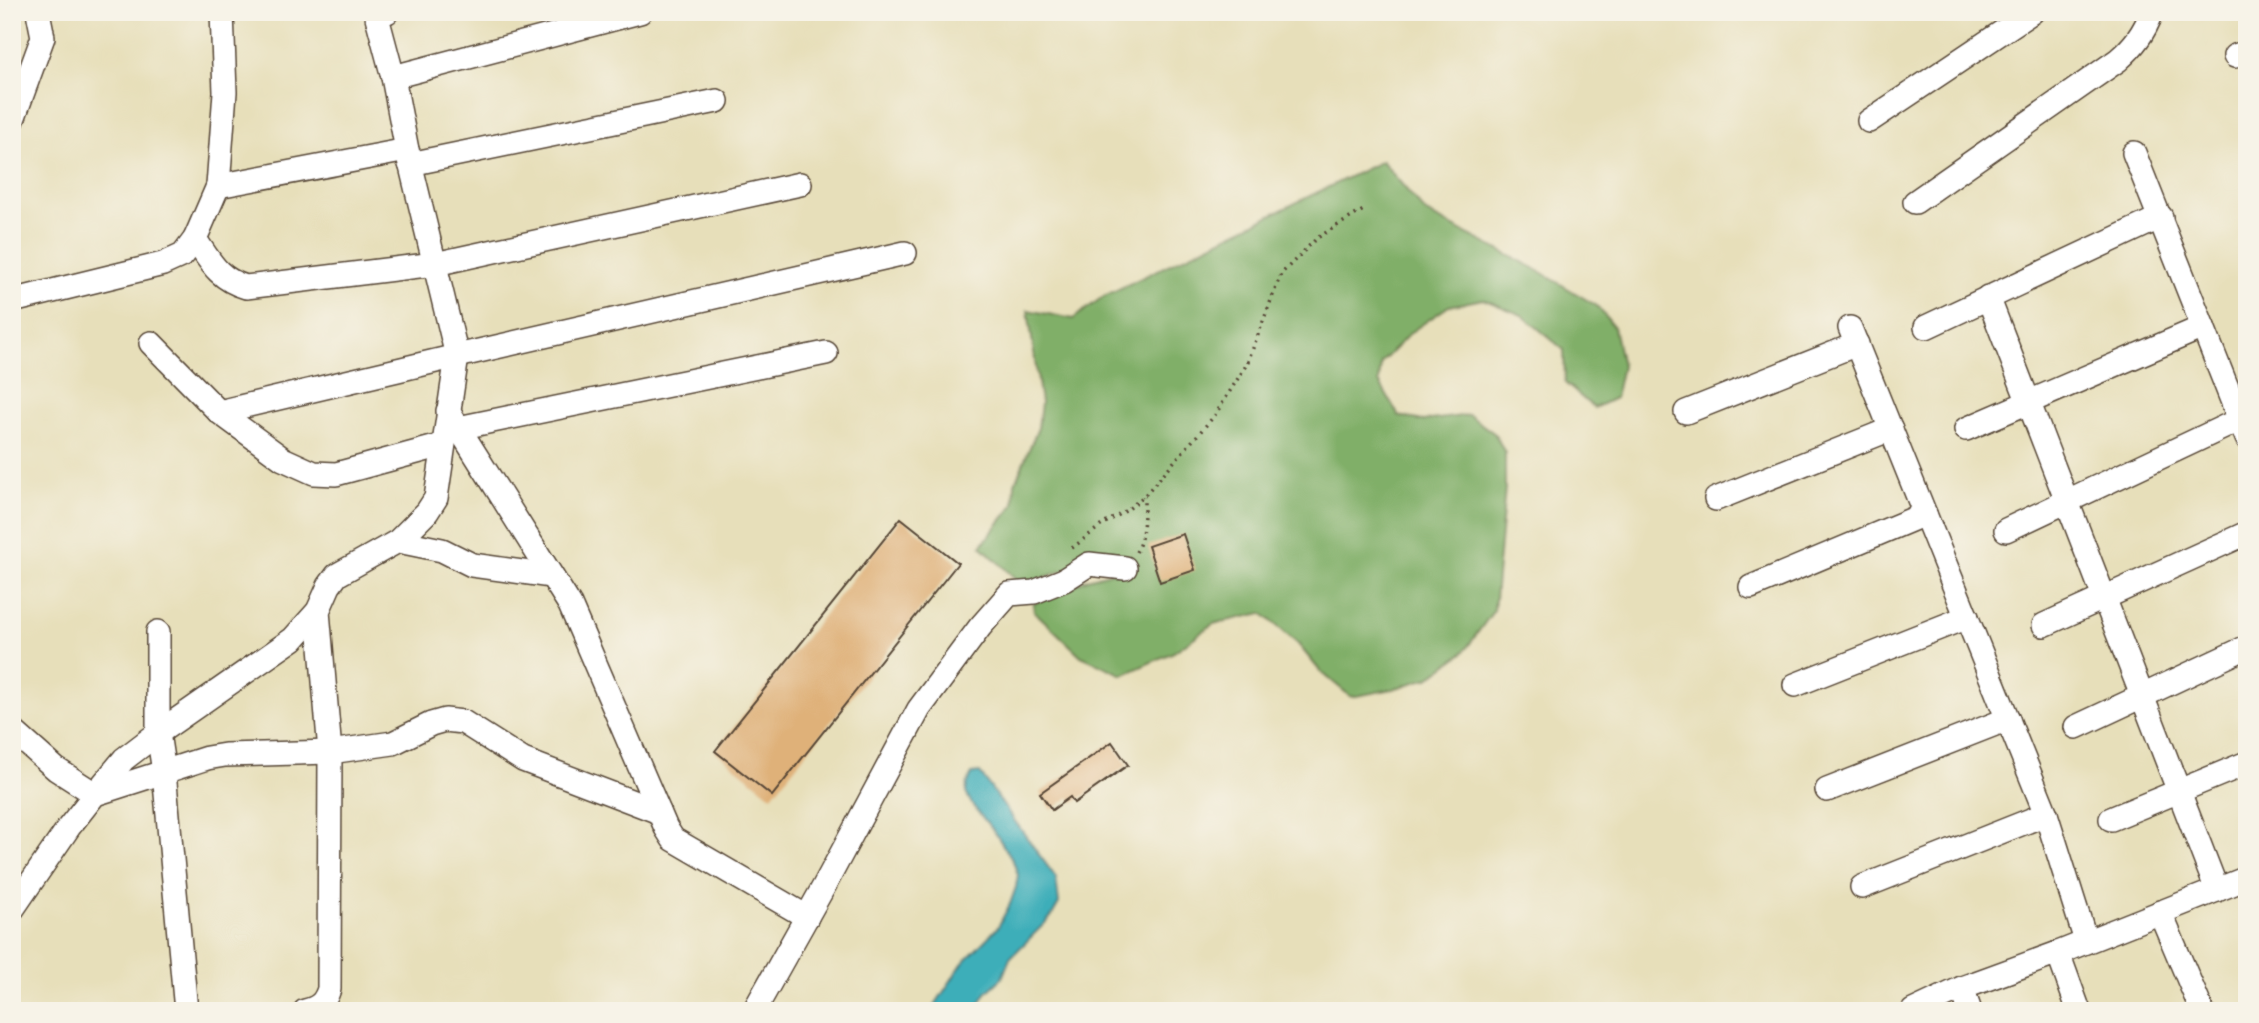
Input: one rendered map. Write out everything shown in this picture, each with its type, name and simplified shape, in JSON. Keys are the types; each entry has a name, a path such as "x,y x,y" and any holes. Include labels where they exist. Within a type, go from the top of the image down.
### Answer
{"street":[{"path":"12,122 43,37 38,12"},
{"path":"12,301 163,264 183,255 195,239 218,186 225,92 222,12"},
{"path":"12,910 69,827 124,760 158,733 293,639 318,611 337,575 398,541 427,512 436,498 450,428 457,356 377,17 387,12"},
{"path":"393,77 640,12"},
{"path":"1869,121 2032,12"},
{"path":"1914,202 2118,60 2134,46 2145,31 2152,12"},
{"path":"218,186 409,157 717,101"},
{"path":"2006,530 2067,501 2243,429 2134,153"},
{"path":"195,239 214,267 230,282 246,287 435,264 800,184"},
{"path":"1926,327 2161,217"},
{"path":"219,412 905,253"},
{"path":"1988,297 2217,890"},
{"path":"1966,429 2203,327"},
{"path":"1686,412 1854,336 2046,814 2086,941"},
{"path":"151,343 219,412 283,459 314,473 337,474 450,428 826,353"},
{"path":"450,428 570,605 673,839 807,917"},
{"path":"1716,499 1891,429"},
{"path":"1751,587 1925,514"},
{"path":"2044,625 2247,533"},
{"path":"398,541 442,550 472,565 551,576"},
{"path":"754,1011 919,709 980,627 1009,594 1034,592 1064,580 1088,564 1125,568"},
{"path":"305,1011 314,1009 325,1001 329,989 330,752 318,611"},
{"path":"1795,685 1967,617"},
{"path":"158,632 158,733 186,1011"},
{"path":"2076,727 2247,647"},
{"path":"1827,790 2008,719"},
{"path":"95,794 206,758 330,752 393,743 445,720 463,722 523,760 659,812"},
{"path":"12,730 56,769 95,794"},
{"path":"2112,819 2247,763"},
{"path":"1862,887 2046,814"},
{"path":"1913,1011 1962,988 2247,878"},
{"path":"2160,912 2202,1011"},
{"path":"2058,953 2079,1011"},
{"path":"1962,988 1970,1011"}],"path":[{"path":"1064,580 1059,573 1068,552 1144,496 1215,415 1247,364 1281,274 1317,238 1365,209"},
{"path":"1125,568 1141,542 1144,496"}],"green space":[{"path":"1382,161 1426,213 1534,268 1597,306 1614,327 1622,366 1615,398 1594,408 1565,383 1564,350 1522,315 1483,299 1449,306 1411,332 1381,363 1379,382 1399,416 1423,421 1469,415 1495,434 1505,453 1505,488 1494,610 1463,653 1428,678 1393,689 1351,697 1320,671 1298,644 1262,613 1213,624 1174,652 1123,675 1081,656 1034,611 1033,604 1087,579 1135,566 1124,555 1111,556 1021,584 981,546 1014,505 1015,483 1038,428 1041,403 1028,310 1073,319 1104,296"}],"water":[{"path":"980,773 1056,878 1059,903 1051,917 1010,958 1002,978 986,993 975,1011 931,1011 962,964 998,927 1016,887 1018,875 1013,861 966,793 972,774"}],"building":[{"path":"901,518 958,563 772,796 715,751"},
{"path":"1183,534 1195,570 1160,582 1148,546"},
{"path":"1112,742 1128,765 1074,803 1070,797 1052,810 1040,793"}]}
